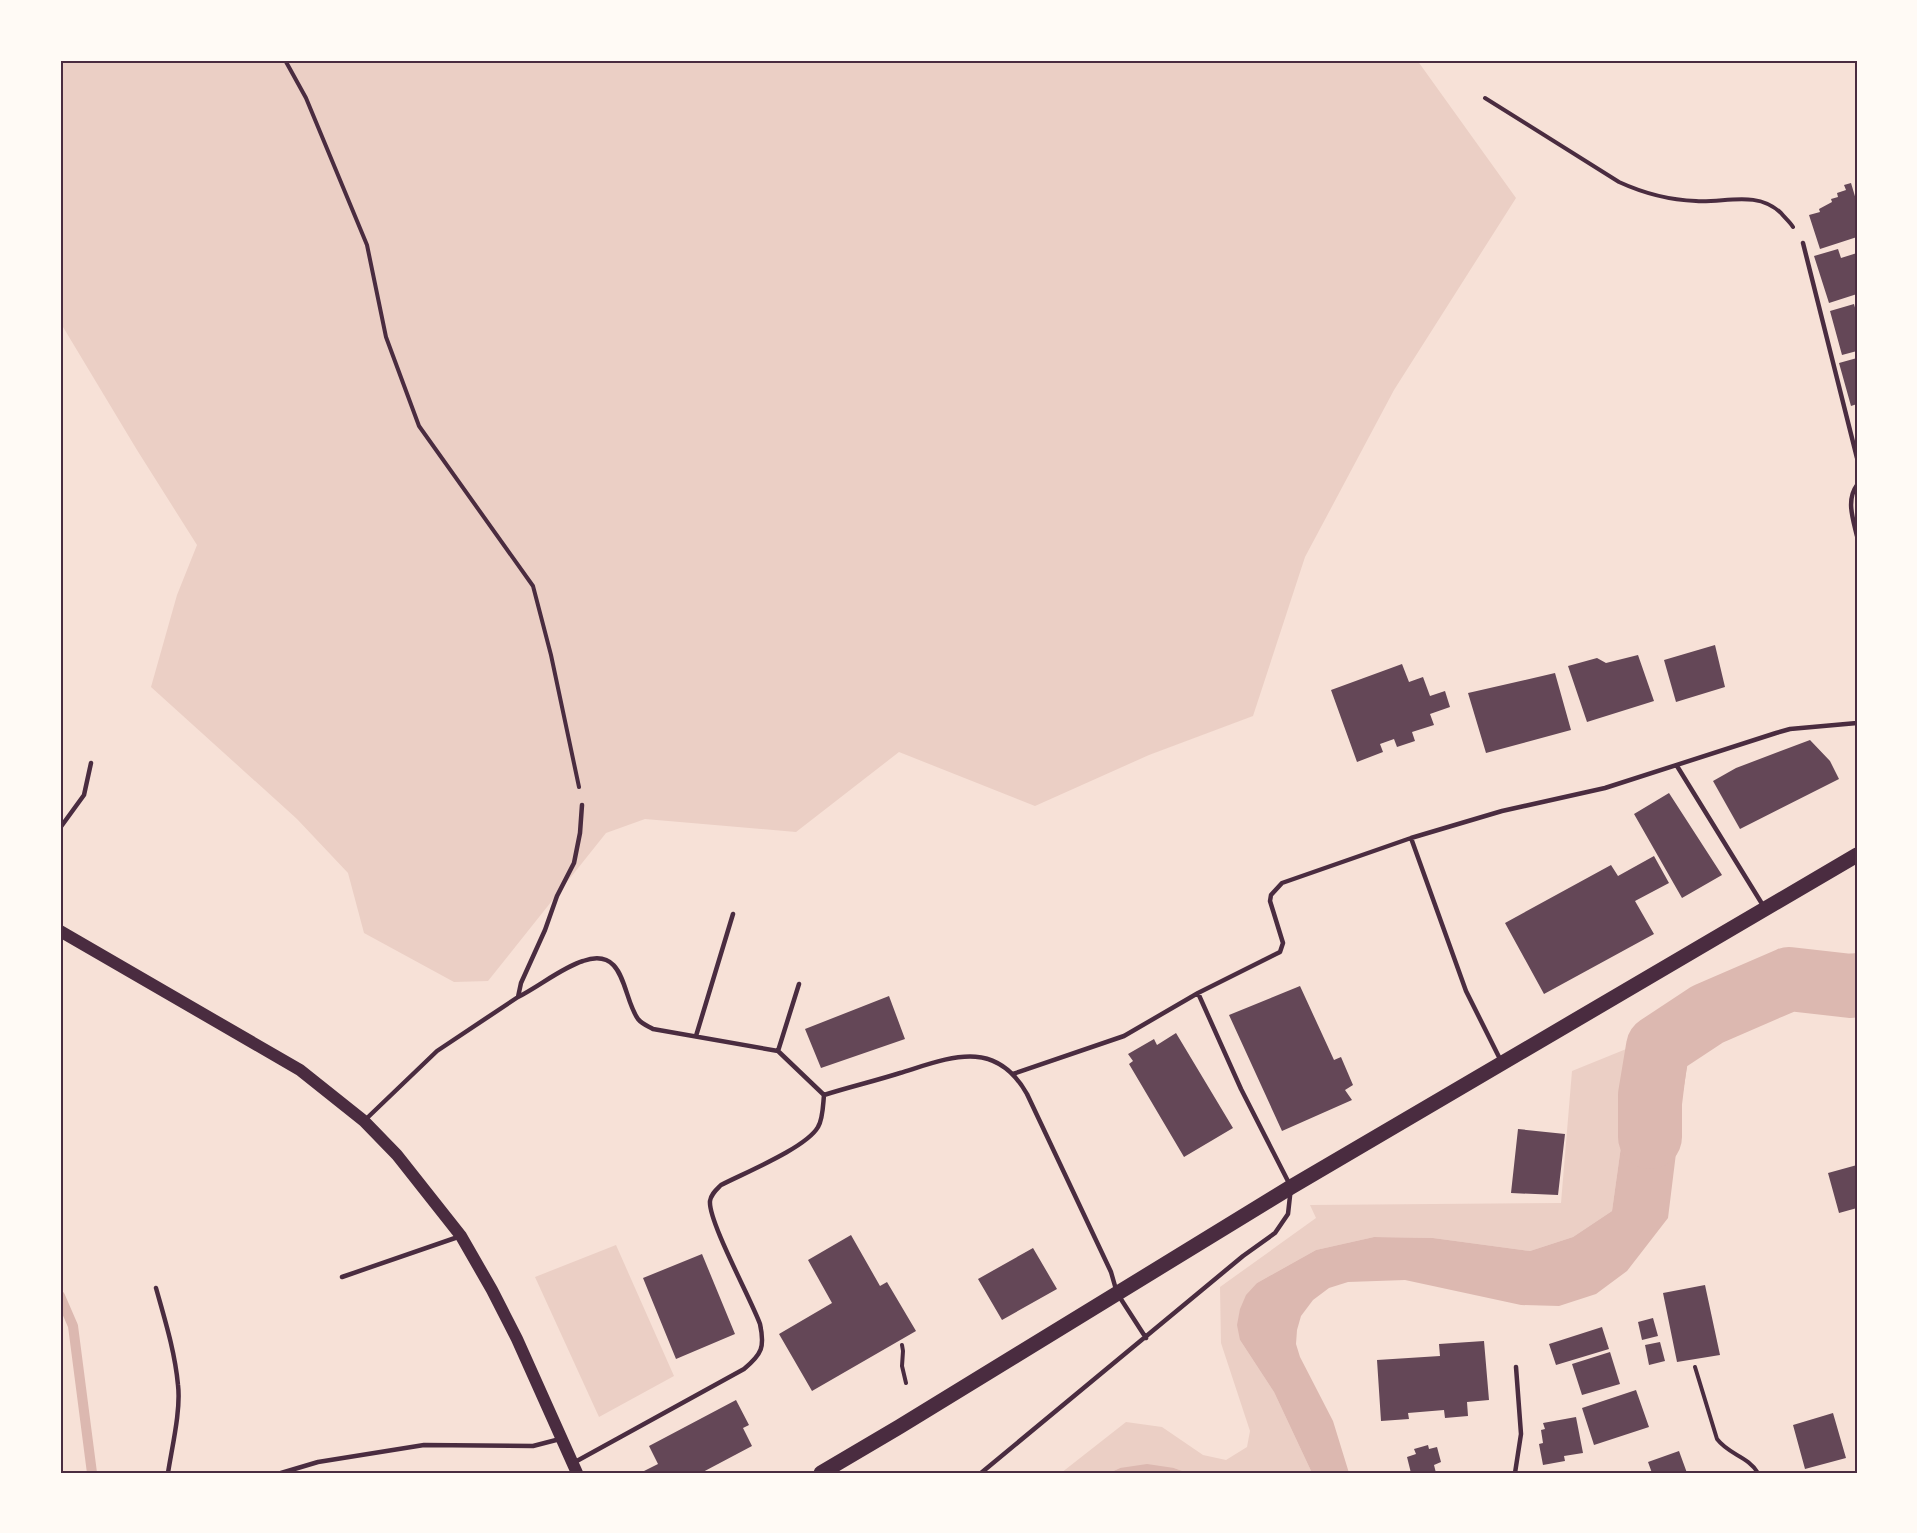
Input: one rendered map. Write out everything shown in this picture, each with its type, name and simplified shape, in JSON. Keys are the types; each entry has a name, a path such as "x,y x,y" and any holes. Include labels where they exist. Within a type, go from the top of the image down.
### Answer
{"main road":[{"path":"820,1473 1291,1187 1857,855"},
{"path":"60,931 300,1070 364,1121 397,1155 461,1236 497,1300 575,1468"}],"lane":[{"path":"1803,243 1857,458"},
{"path":"1857,485 1851,498 1857,536"},
{"path":"1013,1074 1124,1036 1197,993 1280,952 1283,943 1270,902 1271,895 1282,883 1411,838 1502,811 1605,788 1790,729 1857,723"},
{"path":"60,828 84,795 91,763"},
{"path":"1677,766 1765,909"},
{"path":"518,997 521,983 545,930 557,896 574,863 580,833 582,805"},
{"path":"1411,838 1466,991 1503,1064"},
{"path":"696,1036 733,914"},
{"path":"364,1121 437,1051 518,997 580,962 593,958 604,959 620,972 637,1017 642,1023 653,1029 778,1051 824,1095"},
{"path":"778,1051 799,984"},
{"path":"981,1473 1243,1256 1275,1233 1288,1214 1291,1187 1241,1089 1197,993"},
{"path":"824,1095 940,1060 962,1056 980,1058 1005,1068 1013,1074 1027,1094 1111,1272 1117,1293 1146,1338"},
{"path":"575,1468 744,1369 759,1354 764,1339 760,1324 714,1220 710,1200 721,1185 799,1145 814,1133 820,1125 824,1095"},
{"path":"342,1277 461,1236"},
{"path":"156,1288 178,1385 178,1408 168,1473"},
{"path":"1515,1473 1521,1434 1516,1367"},
{"path":"281,1473 318,1462 424,1444 533,1446 562,1438"}],"path":[{"path":"285,60 306,98 367,245 386,337 419,426 533,586 558,689 582,805"},
{"path":"1485,98 1619,182 1638,190 1658,196 1696,201 1759,200 1773,206 1791,223 1803,243"},
{"path":"902,1345 902,1366 906,1383"},
{"path":"1695,1367 1717,1439 1723,1447 1752,1463 1758,1473"}],"shaded area":[{"path":"60,60 1417,60 1516,198 1394,390 1305,557 1253,716 1149,755 1035,806 899,752 796,832 645,819 606,833 488,981 454,982 364,933 348,873 297,819 151,687 177,595 197,545 60,322"},
{"path":"1641,1043 1629,1089 1612,1211 1573,1237 1530,1251 1433,1238 1374,1237 1316,1250 1257,1283 1240,1340 1274,1392 1312,1473 1188,1473 1174,1468 1120,1468 1109,1473 1061,1473 1126,1422 1162,1427 1203,1455 1226,1460 1247,1447 1250,1431 1221,1343 1220,1287 1316,1218 1310,1205 1561,1203 1572,1071"},
{"path":"1641,1043 1688,1056 1668,1218 1627,1271 1596,1294 1559,1306 1521,1305 1405,1280 1348,1282 1329,1288 1313,1300 1301,1316 1296,1344 1300,1357 1333,1421 1349,1473 1312,1473 1274,1392 1240,1340 1237,1325 1246,1295 1257,1283 1316,1250 1374,1237 1433,1238 1530,1251 1573,1237 1612,1211 1629,1089"},
{"path":"616,1245 674,1376 599,1417 535,1277"},
{"path":"1147,1464 1174,1468 1188,1473 1109,1473 1120,1468"}],"building":[{"path":"1851,183 1857,203 1857,237 1820,249 1809,215 1820,212 1819,209 1832,202 1831,199 1838,197 1837,193 1846,190 1844,185"},
{"path":"1838,249 1841,258 1857,253 1857,294 1829,303 1814,256"},
{"path":"1854,304 1857,315 1857,351 1842,355 1830,311"},
{"path":"1857,358 1857,404 1851,406 1839,363"},
{"path":"1715,645 1725,687 1676,702 1664,660"},
{"path":"1638,655 1654,701 1587,722 1568,666 1597,658 1606,663"},
{"path":"1402,664 1409,682 1423,677 1430,696 1445,691 1450,707 1430,714 1434,725 1412,732 1415,741 1397,747 1394,739 1380,744 1383,752 1357,762 1331,690"},
{"path":"1555,673 1571,730 1486,753 1468,693"},
{"path":"1810,740 1830,761 1839,779 1740,829 1713,781 1736,768"},
{"path":"1669,793 1722,875 1682,898 1634,814"},
{"path":"1654,856 1669,883 1635,901 1654,934 1544,994 1505,923 1611,865 1618,876"},
{"path":"1300,986 1334,1060 1341,1057 1353,1085 1345,1090 1352,1100 1282,1131 1229,1015"},
{"path":"889,996 905,1039 821,1068 805,1029"},
{"path":"1176,1033 1233,1128 1184,1157 1129,1064 1133,1061 1128,1054 1154,1039 1157,1045"},
{"path":"1518,1129 1565,1134 1558,1195 1511,1193"},
{"path":"1857,1165 1857,1208 1839,1213 1828,1173"},
{"path":"851,1235 880,1286 887,1282 916,1331 812,1391 779,1334 832,1303 808,1260"},
{"path":"1033,1248 1057,1289 1002,1320 978,1279"},
{"path":"702,1254 735,1334 676,1359 643,1278"},
{"path":"1705,1285 1720,1355 1677,1362 1663,1293"},
{"path":"1653,1318 1658,1336 1642,1340 1638,1322"},
{"path":"1602,1327 1609,1349 1556,1365 1549,1344"},
{"path":"1484,1341 1489,1400 1467,1402 1468,1416 1445,1418 1444,1410 1408,1413 1409,1419 1381,1421 1377,1360 1440,1356 1439,1344"},
{"path":"1660,1342 1665,1361 1649,1365 1645,1345"},
{"path":"1610,1352 1620,1384 1582,1395 1572,1364"},
{"path":"1636,1390 1649,1427 1594,1445 1582,1408"},
{"path":"736,1400 749,1425 743,1428 752,1446 701,1473 640,1473 658,1464 649,1446"},
{"path":"1833,1413 1846,1458 1805,1469 1793,1425"},
{"path":"1576,1417 1583,1453 1564,1456 1565,1461 1543,1465 1539,1444 1543,1443 1541,1430 1545,1429 1543,1423"},
{"path":"1428,1445 1429,1449 1437,1447 1441,1462 1434,1465 1436,1473 1411,1473 1407,1457 1416,1454 1414,1449"},
{"path":"1679,1451 1687,1473 1652,1473 1648,1462"}],"waterway":[{"path":"1650,1137 1650,1095 1658,1047 1708,1014 1789,979 1857,985"},
{"path":"60,1296 73,1326 92,1473"}]}
